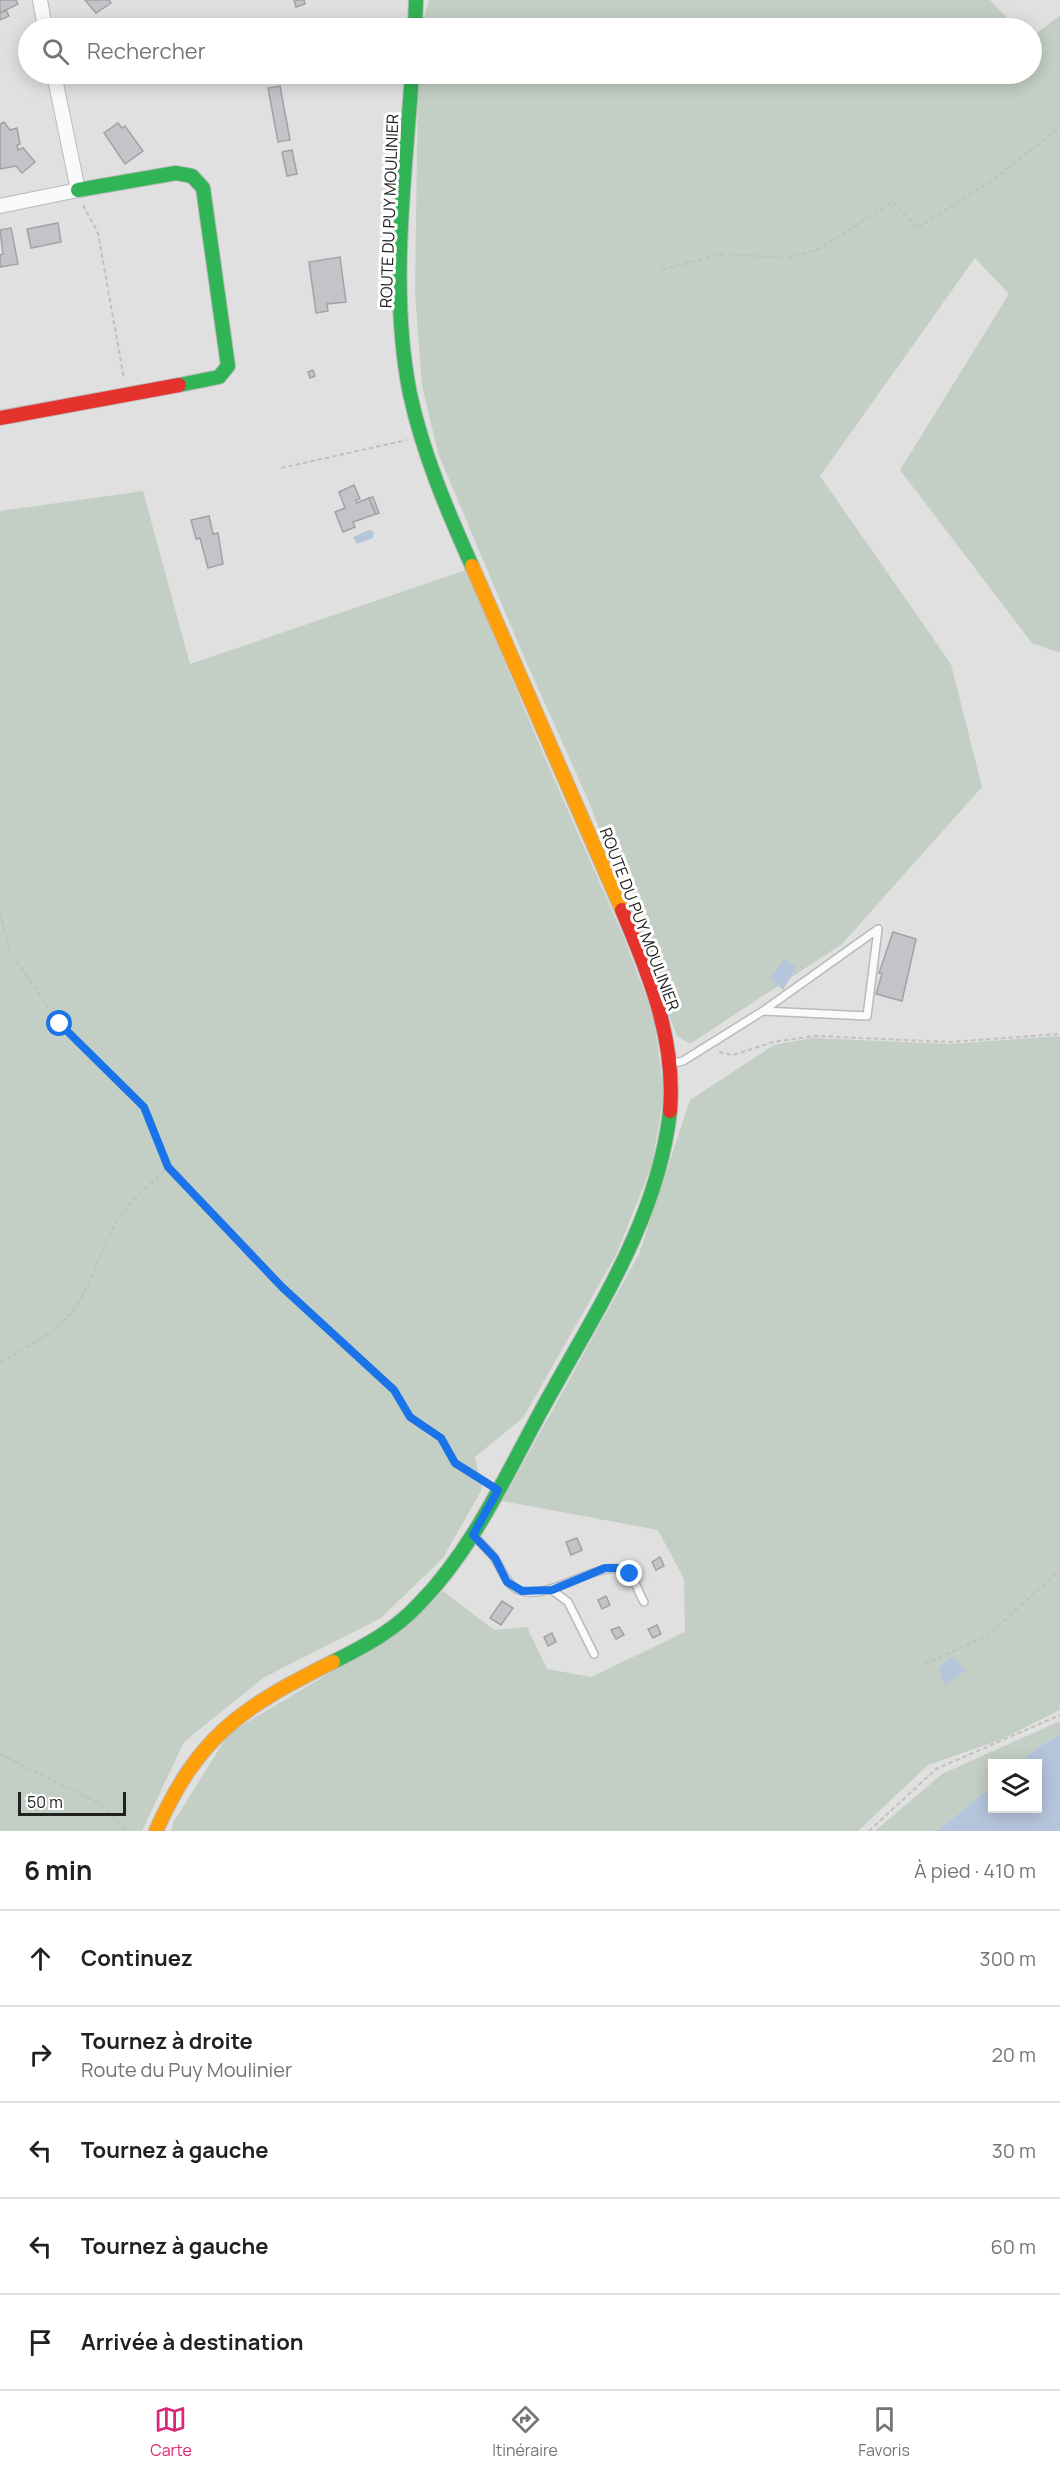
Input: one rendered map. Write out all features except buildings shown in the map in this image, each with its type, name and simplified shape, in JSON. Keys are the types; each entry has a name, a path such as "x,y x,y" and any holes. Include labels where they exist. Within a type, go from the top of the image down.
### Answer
{"main road":[{"path":"415,18 416,0"},
{"name":"ROUTE DU PUY MOULINIER","path":"156,1831 168,1800 186,1769 210,1740 260,1700 394,1627 422,1604 444,1578 473,1535 639,1231 664,1158 671,1096 670,1064 662,1019 643,963 594,842 449,512 421,436 406,375 400,288 411,84"},
{"path":"0,418 219,377 228,366 203,188 192,176 176,173 78,190"}],"street":[{"path":"40,0 43,18"},
{"path":"0,206 78,190 56,84"}],"lane":[{"path":"670,1064 683,1061 763,1011 879,929 867,1016 763,1011"},
{"path":"473,1535 495,1558 507,1582 522,1591 552,1590 605,1568 618,1568 630,1574 644,1602"},
{"path":"552,1590 568,1602 594,1654"}],"path":[{"path":"662,270 722,254 790,258 820,248 893,202 917,228 997,177 1060,127"},
{"path":"78,190 98,233 127,394"},
{"path":"281,468 421,436"},
{"path":"0,912 10,952 60,1024 144,1107 168,1167 282,1287 394,1390 410,1417 441,1438 455,1463 498,1490"},
{"path":"704,1049 733,1054 773,1042 815,1036 950,1041 1060,1034"},
{"path":"0,1363 47,1337 71,1313 87,1288 112,1229 127,1206 168,1167"},
{"path":"925,1664 988,1635 1060,1570"},
{"path":"869,1831 936,1769 1060,1715"},
{"path":"0,1755 100,1804 126,1831"}],"shaded area":[{"path":"429,0 990,0 1007,18 424,18"},
{"path":"1060,15 1060,653 1032,643 900,470 1009,294 975,258 820,476 951,664 982,787 842,944 690,1044 677,1036 589,802 521,650 438,453 422,385 415,294 418,84 1042,84 1042,29"},
{"path":"143,491 190,664 466,570 625,940 654,1018 664,1094 652,1165 616,1255 523,1418 475,1457 482,1489 443,1558 381,1618 263,1678 184,1742 142,1831 0,1831 0,511"},
{"path":"1060,1036 1060,1710 1000,1740 928,1765 858,1831 171,1831 173,1823 229,1733 402,1630 443,1591 494,1630 527,1627 547,1669 591,1677 685,1632 684,1579 658,1530 502,1501 639,1254 690,1100 774,1045 812,1038 950,1044"},
{"path":"1060,1721 1060,1735 1044,1743 1024,1759 988,1759 988,1789 937,1831 875,1831 942,1774"}],"water":[{"path":"369,530 374,532 373,538 357,544 353,537"},
{"path":"785,958 796,968 783,990 770,978"},
{"path":"953,1657 966,1671 945,1684 938,1668"},
{"path":"1060,1735 1060,1831 937,1831 988,1789 988,1813 1042,1813 1042,1759 1024,1759 1044,1743"}],"traffic: fast":[{"path":"415,18 416,0"},
{"path":"411,84 400,234 400,314 404,354 415,416 429,460 472,566"},
{"path":"78,190 176,173 192,176 203,188 228,366 219,377 179,385"},
{"path":"333,1662 379,1637 410,1613 455,1561 486,1513 620,1268 652,1192 663,1152 670,1111"}],"traffic: slow":[{"path":"472,566 622,910"},
{"path":"156,1831 172,1798 189,1771 206,1748 226,1728 273,1694 333,1662"}],"traffic: jam":[{"path":"0,418 179,385"},
{"path":"622,910 651,983 665,1033 671,1085 670,1111"}],"route":[{"path":"60,1024 144,1107 168,1167 282,1287 394,1390 410,1417 441,1438 455,1463 498,1490 473,1535 495,1558 507,1582 522,1591 552,1590 569,1585 605,1568 618,1568 630,1574"}]}
